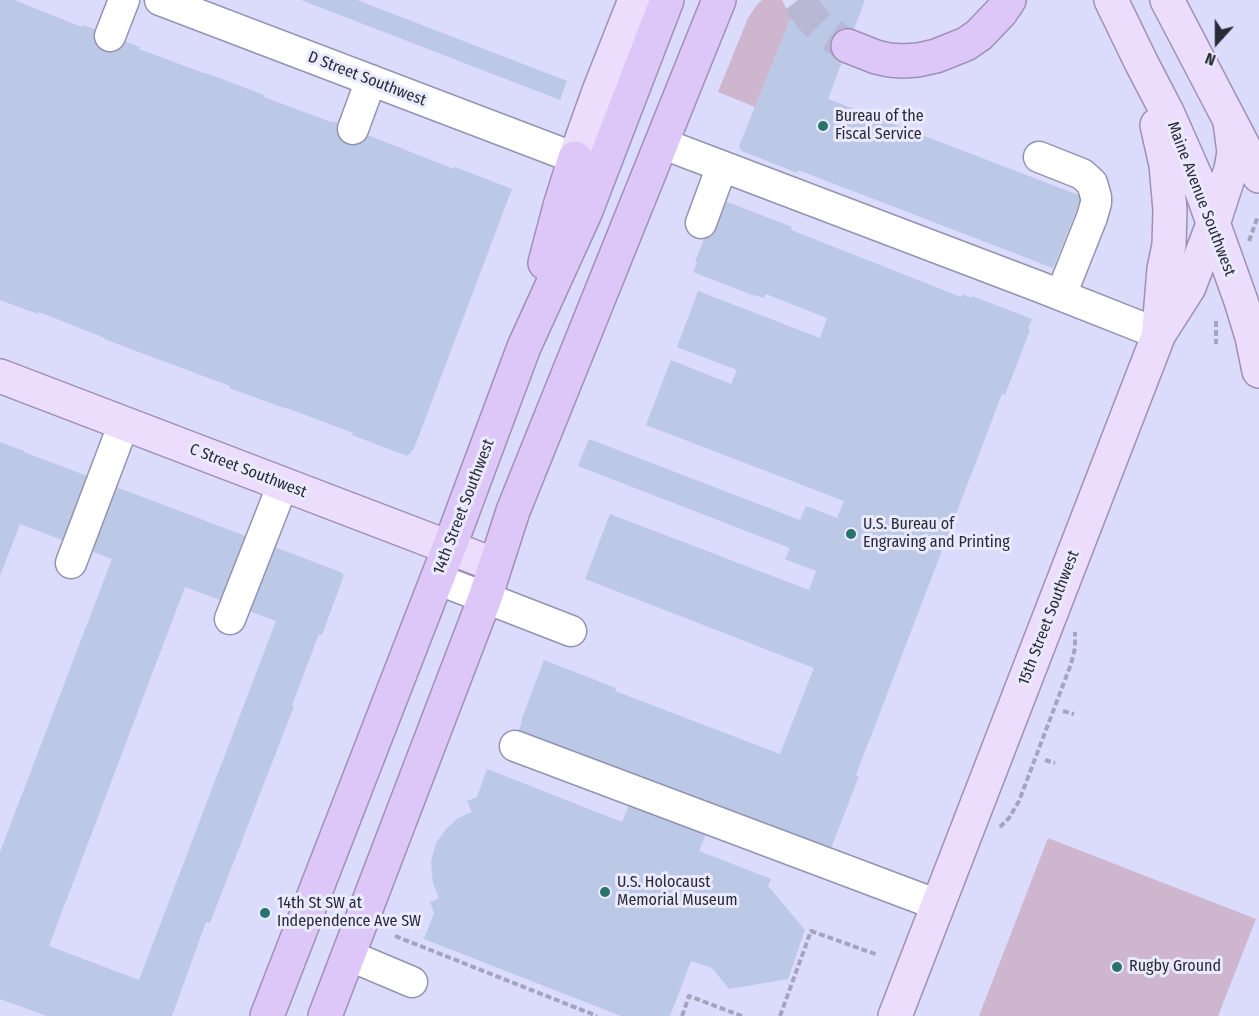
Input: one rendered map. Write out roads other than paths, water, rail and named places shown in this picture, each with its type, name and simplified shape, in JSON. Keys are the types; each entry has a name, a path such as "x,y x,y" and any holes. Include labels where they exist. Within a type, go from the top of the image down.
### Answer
{"highway":[{"name":"14th Street Southwest","path":"267,1016 449,548 524,347 585,213 667,0"},
{"path":"325,1016 485,598 513,511 719,0"},
{"path":"848,46 889,60 918,60 936,56 966,44 979,35 1009,0"},
{"path":"524,347 560,206 575,158"}],"main road":[{"path":"575,158 635,0"},
{"name":"Maine Avenue Southwest","path":"1111,0 1172,123 1201,189 1241,301 1259,371"},
{"path":"1167,0 1259,176"},
{"path":"1177,0 1189,42"},
{"path":"1141,62 1166,165 1170,210 1169,245 1164,269 1159,334"},
{"name":"15th Street Southwest","path":"895,1016 1159,334 1189,287 1213,224 1231,169 1234,152 1230,122"},
{"name":"C Street Southwest","path":"0,376 495,565"}],"street":[{"path":"110,36 124,0"},
{"name":"D Street Southwest","path":"160,0 575,158"},
{"path":"353,129 371,80"},
{"path":"661,143 1159,334"},
{"path":"1039,157 1082,174 1092,183 1096,197 1095,209 1061,296"},
{"path":"701,223 722,166"},
{"path":"71,563 124,423"},
{"path":"230,619 282,484"},
{"path":"437,579 571,631"},
{"path":"514,746 938,905"},
{"path":"348,955 412,982"}],"tunnel":[{"path":"798,0 822,29 848,46"}],"place":[{"name":"Bureau of the Fiscal Service","path":"823,126"},
{"name":"U.S. Bureau of Engraving and Printing","path":"851,534"},
{"name":"U.S. Holocaust Memorial Museum","path":"605,892"},
{"name":"14th St SW at Independence Ave SW","path":"265,913"},
{"name":"Rugby Ground","path":"1117,967"}]}
